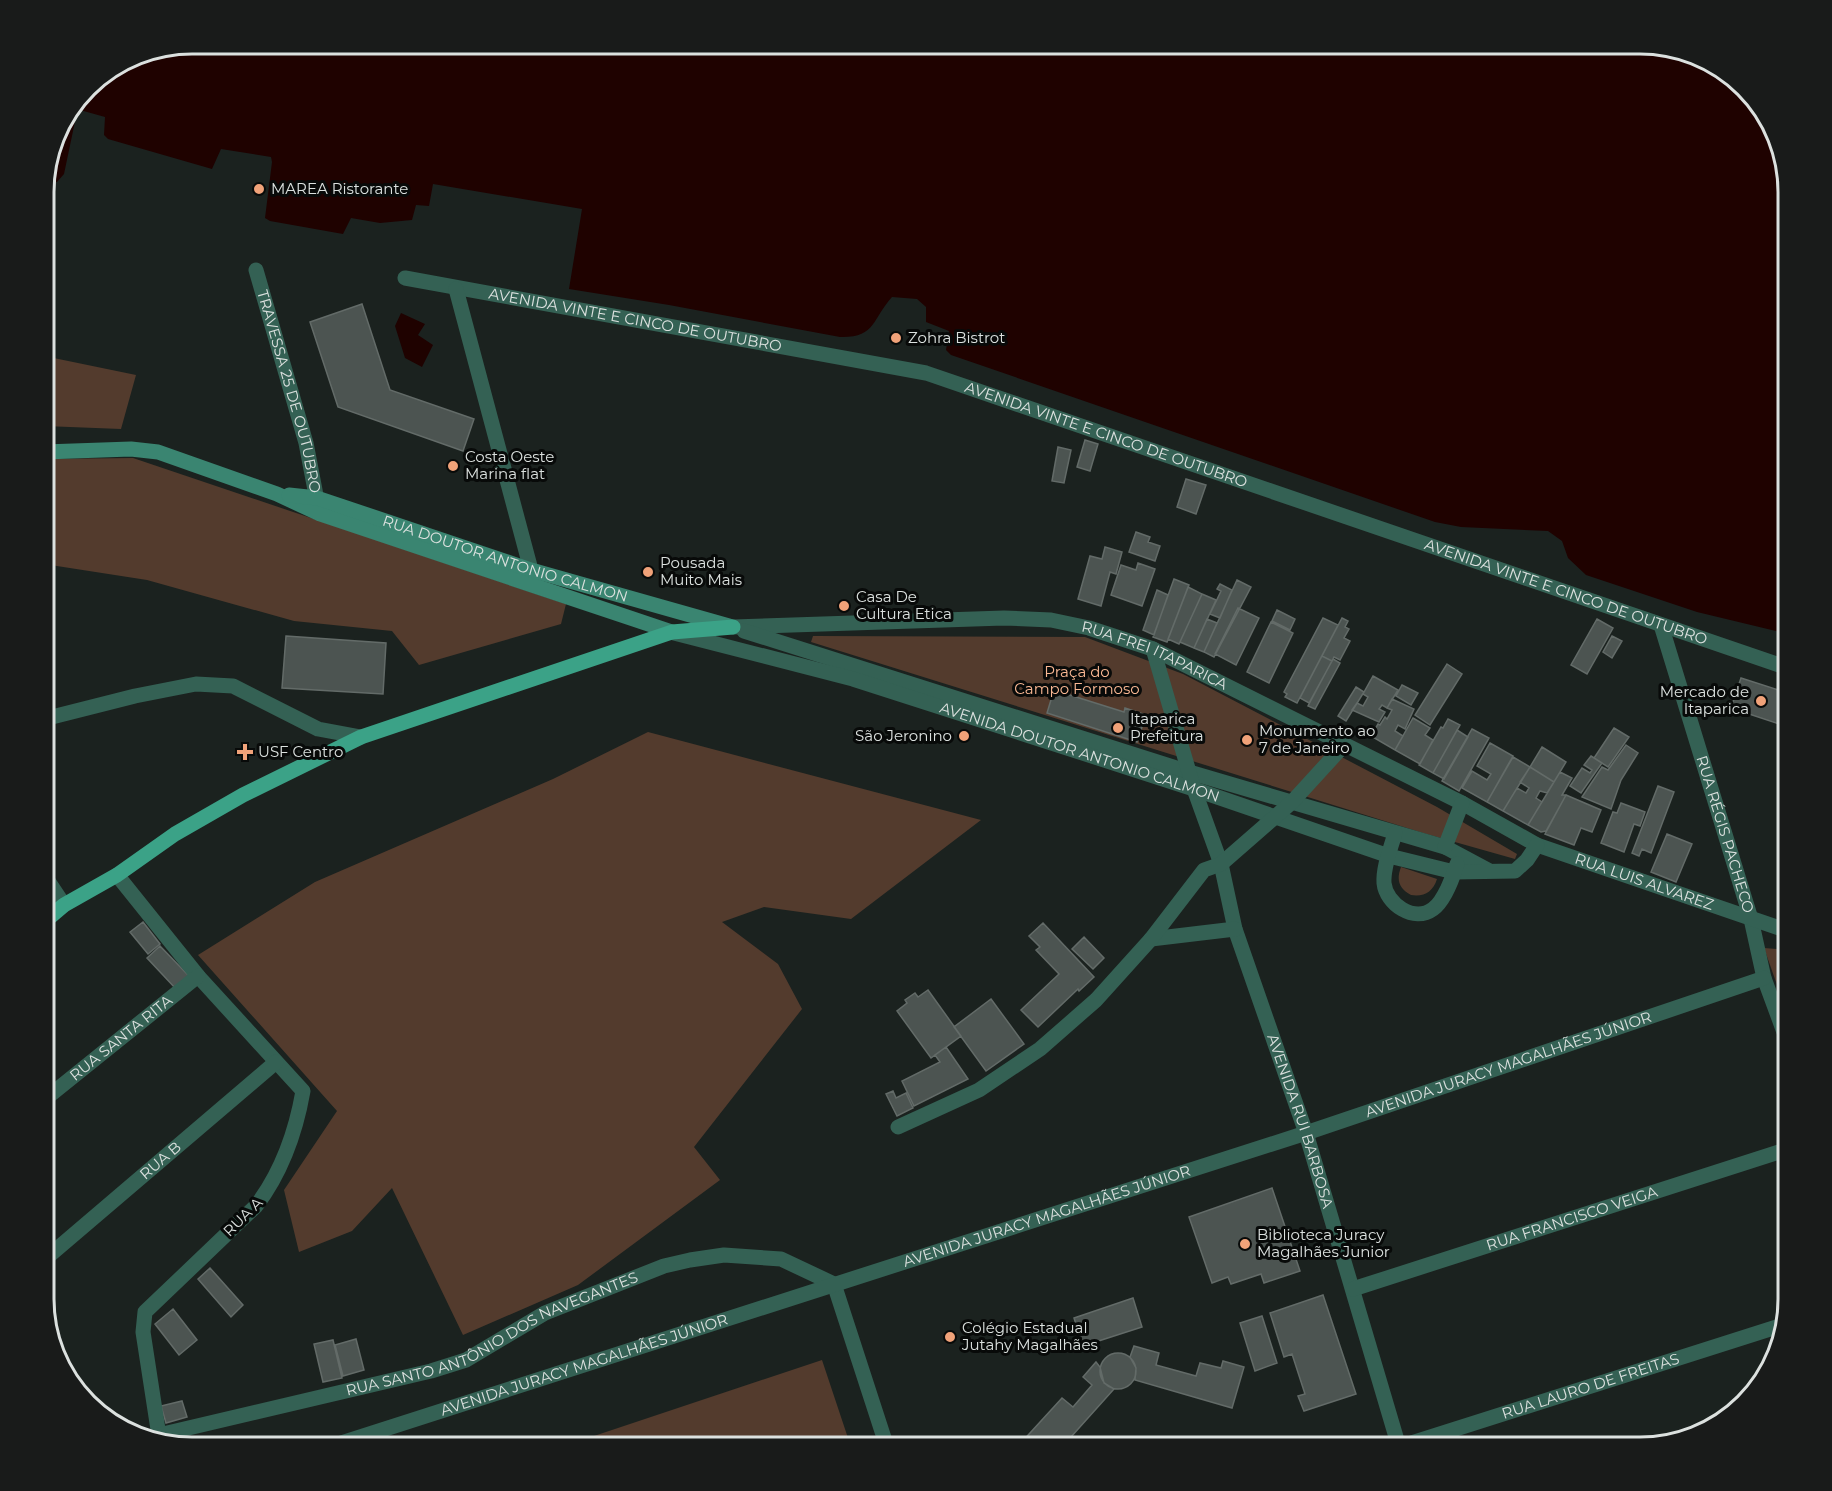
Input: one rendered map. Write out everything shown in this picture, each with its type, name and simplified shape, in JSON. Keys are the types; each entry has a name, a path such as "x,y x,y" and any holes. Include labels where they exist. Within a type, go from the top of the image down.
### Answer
{"main road":[{"path":"54,914 175,834 243,795 361,737 672,632 733,627"}],"street":[{"name":"TRAVESSA 25 DE OUTUBRO","path":"255,270 306,443 320,514"},
{"name":"AVENIDA VINTE E CINCO DE OUTUBRO","path":"405,278 926,373 1778,665"},
{"path":"456,289 535,586"},
{"name":"RUA DOUTOR ANTONIO CALMON","path":"54,452 152,451 278,494 320,514 672,632"},
{"name":"RUA DOUTOR ANTONIO CALMON","path":"278,494 317,498 531,570 733,627"},
{"name":"RUA FREI ITAPARICA","path":"733,627 1036,619 1089,628 1153,649 1462,803 1538,844"},
{"name":"RUA RÉGIS PACHECO","path":"1661,625 1751,919 1764,978 1778,1016"},
{"name":"AVENIDA DOUTOR ANTONIO CALMON","path":"733,627 856,674 1445,847 1488,870"},
{"name":"AVENIDA DOUTOR ANTONIO CALMON","path":"672,632 856,674"},
{"name":"AVENIDA RUI BARBOSA","path":"1153,649 1194,789 1221,864 1234,929 1306,1133 1396,1437"},
{"path":"54,716 135,696 196,684 233,686 318,729 361,737"},
{"name":"AVENIDA DOUTOR ANTONIO CALMON","path":"981,712 1272,817 1389,856 1454,872 1515,871 1527,860 1538,844"},
{"path":"898,1127 979,1090 1040,1049 1096,1000 1151,939 1204,870 1221,864 1272,817 1292,802 1345,744"},
{"path":"1445,847 1462,803"},
{"path":"1395,832 1384,883 1386,891 1400,908 1425,913 1436,906 1461,855"},
{"name":"RUA LUIS ALVAREZ","path":"1538,844 1778,928"},
{"name":"RUA A","path":"117,874 198,976 303,1090 292,1136 271,1183 256,1206 152,1302 142,1322 151,1430"},
{"path":"54,890 64,905"},
{"path":"1151,939 1234,929"},
{"name":"RUA SANTA RITA","path":"54,1092 198,976"},
{"name":"AVENIDA JURACY MAGALHÃES JÚNIOR","path":"383,1437 834,1284 1306,1133 1764,978"},
{"name":"RUA B","path":"54,1251 276,1062"},
{"name":"RUA FRANCISCO VEIGA","path":"1353,1289 1778,1152"},
{"name":"RUA SANTO ANTÔNIO DOS NAVEGANTES","path":"165,1434 431,1371 466,1360 545,1313 664,1266 690,1260 724,1255 781,1259 834,1284"},
{"path":"834,1284 883,1437"},
{"name":"RUA LAURO DE FREITAS","path":"1430,1437 1775,1328"}],"green space":[{"path":"54,358 136,375 121,429 54,426"},
{"path":"133,458 566,604 561,624 419,665 392,631 294,621 147,580 54,566 54,459"},
{"name":"Praça do Campo Formoso","path":"813,636 1085,637 1183,674 1437,807 1517,854 1515,859 1423,833 811,642"},
{"path":"648,732 981,820 851,919 764,907 722,922 778,964 802,1009 694,1147 720,1180 578,1285 463,1335 392,1188 352,1231 299,1252 284,1190 337,1111 198,955 315,882 553,779"},
{"path":"1401,867 1437,879 1435,884 1427,893 1411,895 1400,884"},
{"path":"1764,948 1778,949 1778,988"},
{"path":"822,1360 848,1437 591,1437"}],"shaded area":[{"path":"183,54 1649,54 1675,59 1701,68 1731,88 1759,123 1775,165 1778,183 1778,632 1697,612 1586,575 1568,558 1562,541 1548,531 1461,527 1435,522 951,355 946,350 949,331 926,322 926,307 917,299 892,297 867,331 840,337 569,289 582,209 433,184 429,206 416,205 412,220 380,223 351,218 343,234 270,221 265,218 271,157 221,149 212,169 108,139 104,135 105,117 81,110 101,88 115,77 148,61"},
{"path":"76,117 64,174 54,182 59,157 68,131"},
{"path":"401,313 425,324 418,335 433,345 422,367 405,358 395,326"}],"building":[{"path":"362,304 390,390 474,419 463,451 338,407 310,322"},
{"path":"1085,440 1098,444 1090,471 1077,467"},
{"path":"1058,447 1071,450 1064,483 1052,481"},
{"path":"1186,479 1206,485 1196,514 1177,507"},
{"path":"1136,532 1150,537 1148,542 1160,546 1155,561 1129,552"},
{"path":"1105,547 1122,552 1116,574 1110,572 1101,606 1078,599 1090,556 1102,559"},
{"path":"1138,563 1155,569 1142,606 1111,595 1121,565 1136,570"},
{"path":"1174,579 1189,585 1167,642 1153,637"},
{"path":"1237,580 1251,587 1214,657 1204,652"},
{"path":"1220,584 1232,590 1220,618 1210,614 1221,591 1217,589"},
{"path":"1188,587 1202,594 1179,644 1168,639"},
{"path":"1157,590 1168,595 1154,635 1143,630"},
{"path":"1202,594 1216,600 1194,648 1180,642"},
{"path":"1238,608 1259,618 1236,665 1215,654"},
{"path":"1277,610 1295,619 1290,630 1272,621"},
{"path":"1323,618 1338,625 1297,703 1285,697 1287,694 1284,692"},
{"path":"1342,618 1348,621 1345,627 1349,629 1344,638 1350,641 1340,660 1334,657 1332,661 1322,656"},
{"path":"1207,619 1217,623 1204,652 1194,648"},
{"path":"1597,619 1613,628 1587,674 1571,665"},
{"path":"1271,622 1293,633 1269,683 1247,672"},
{"path":"286,636 386,643 383,694 282,688"},
{"path":"1612,636 1622,641 1612,658 1603,652"},
{"path":"1322,656 1332,661 1309,703 1300,698"},
{"path":"1333,659 1340,663 1315,709 1308,706"},
{"path":"1447,664 1462,674 1430,725 1415,715"},
{"path":"1373,676 1398,690 1387,708 1382,705 1379,709 1385,712 1379,722 1352,710 1357,703 1363,706 1368,697 1363,694"},
{"name":"Mercado de Itaparica","path":"1741,678 1778,690 1778,724 1731,708"},
{"path":"1402,685 1418,693 1411,705 1396,696"},
{"path":"1356,687 1364,692 1346,721 1338,716"},
{"name":"Itaparica Prefeitura","path":"1054,690 1124,712 1125,708 1146,715 1137,742 1047,713"},
{"path":"1392,699 1414,709 1405,729 1398,725 1395,731 1403,736 1395,750 1371,736 1378,724 1380,725 1385,717 1387,719 1392,710 1387,708"},
{"path":"1413,718 1430,728 1425,735 1433,740 1420,764 1395,750"},
{"path":"1448,719 1460,725 1433,773 1419,765"},
{"path":"1614,728 1629,737 1608,767 1594,758"},
{"path":"1472,729 1489,738 1459,791 1442,781"},
{"path":"1457,730 1468,737 1444,779 1433,773"},
{"path":"1490,743 1513,756 1487,802 1462,788 1472,771 1487,780 1491,774 1477,766"},
{"path":"1626,745 1638,753 1621,780 1611,809 1582,797 1602,767 1608,770"},
{"path":"1542,747 1566,762 1554,782 1530,767"},
{"path":"1591,756 1602,763 1581,793 1570,786 1582,768 1590,773 1592,770 1584,765"},
{"path":"1513,757 1530,767 1503,811 1487,802"},
{"path":"1530,767 1554,782 1547,793 1540,791 1536,798 1542,802 1528,825 1503,811 1517,788 1526,793 1529,788 1520,782"},
{"path":"1560,772 1572,778 1562,795 1566,795 1546,831 1541,832 1528,825"},
{"path":"1658,786 1674,792 1651,853 1642,849 1639,856 1632,853"},
{"path":"1566,795 1601,810 1592,832 1581,828 1574,845 1545,834"},
{"path":"1621,803 1645,812 1640,826 1634,824 1624,852 1601,843 1613,812 1617,813"},
{"path":"1667,834 1692,844 1676,882 1651,872"},
{"path":"143,922 160,944 148,954 130,932"},
{"path":"1043,923 1094,977 1038,1027 1021,1010 1059,974 1036,950 1040,947 1029,936"},
{"path":"1084,937 1104,958 1093,969 1072,949"},
{"path":"160,946 189,976 176,989 147,958"},
{"path":"928,990 961,1036 931,1058 897,1011 907,1003 905,1000 915,993 918,997"},
{"path":"991,999 1024,1044 986,1071 954,1027"},
{"path":"946,1047 968,1079 914,1106 902,1081 940,1062 935,1055"},
{"path":"893,1091 896,1098 906,1093 913,1108 897,1116 886,1094"},
{"name":"Biblioteca Juracy Magalhães Junior","path":"1272,1188 1300,1271 1264,1283 1261,1274 1231,1284 1228,1277 1212,1283 1189,1217"},
{"path":"210,1268 243,1305 231,1317 198,1279"},
{"path":"1323,1295 1356,1394 1304,1411 1298,1396 1305,1394 1292,1354 1284,1357 1270,1313"},
{"path":"1133,1298 1142,1327 1083,1346 1074,1318"},
{"path":"173,1309 197,1340 179,1355 155,1324"},
{"path":"1262,1316 1277,1363 1255,1371 1240,1323"},
{"path":"356,1339 364,1370 343,1376 335,1345"},
{"path":"333,1340 342,1378 323,1382 314,1344"},
{"path":"1134,1346 1159,1353 1156,1365 1196,1376 1200,1363 1221,1368 1223,1361 1244,1367 1232,1408 1135,1380 1136,1368 1130,1357"},
{"path":"1118,1353 1131,1358 1136,1371 1131,1384 1118,1389 1105,1384 1100,1371 1105,1358"},
{"path":"1096,1362 1100,1367 1104,1383 1114,1389 1071,1437 1026,1437 1062,1398 1073,1407 1092,1385 1083,1377"},
{"path":"182,1401 187,1417 166,1423 161,1406"}],"place":[{"name":"MAREA Ristorante","path":"259,189"},
{"name":"Zohra Bistrot","path":"896,338"},
{"name":"Costa Oeste Marina flat","path":"453,466"},
{"name":"Pousada Muito Mais","path":"648,572"},
{"name":"Casa De Cultura Etica","path":"844,606"},
{"name":"Mercado de Itaparica","path":"1761,701"},
{"name":"Itaparica Prefeitura","path":"1118,728"},
{"name":"São Jeronino","path":"964,736"},
{"name":"Monumento ao 7 de Janeiro","path":"1247,740"},
{"name":"USF Centro","path":"245,752"},
{"name":"Biblioteca Juracy Magalhães Junior","path":"1245,1244"},
{"name":"Colégio Estadual Jutahy Magalhães","path":"950,1337"}]}
